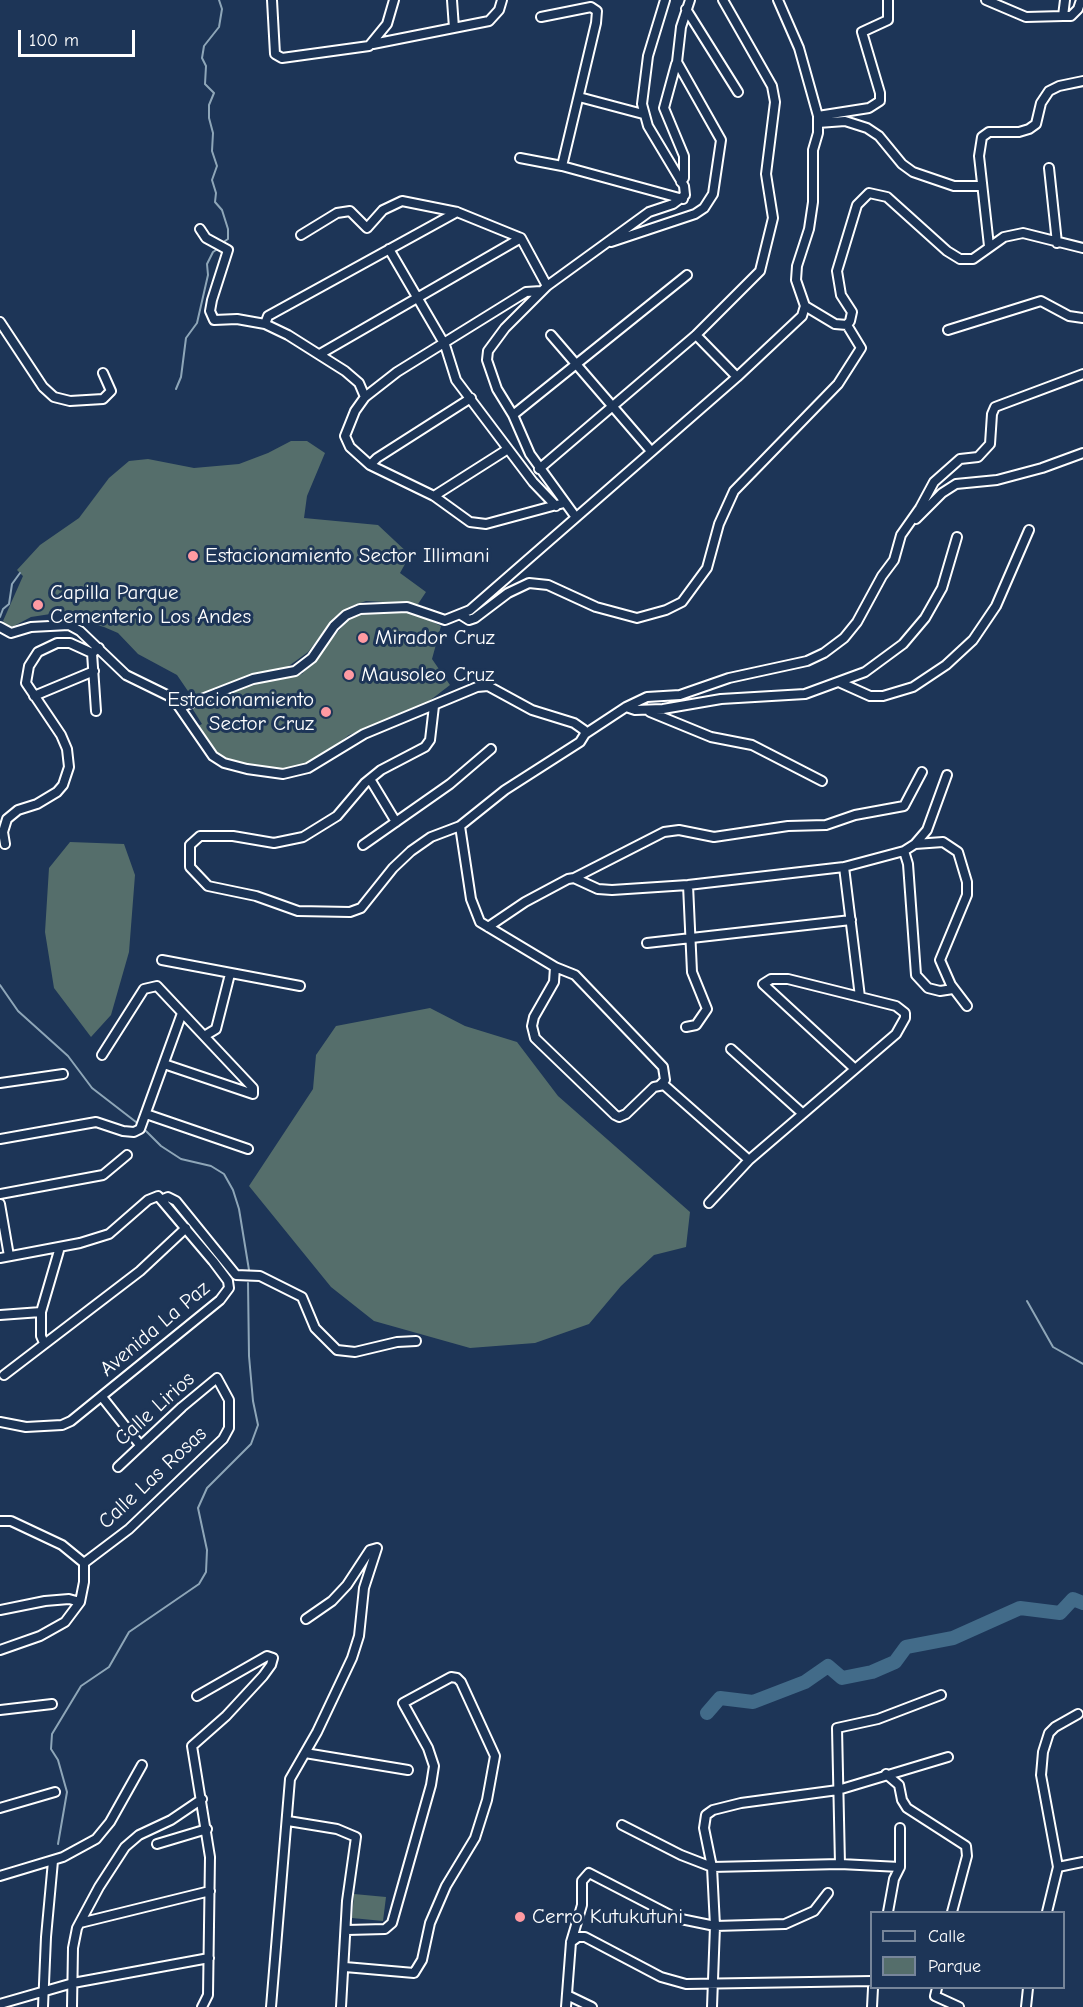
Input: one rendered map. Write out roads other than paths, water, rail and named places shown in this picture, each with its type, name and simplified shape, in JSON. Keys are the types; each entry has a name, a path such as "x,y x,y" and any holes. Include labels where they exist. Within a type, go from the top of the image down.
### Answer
{"street":[{"path":"272,0 275,54 278,57 298,57 489,21 500,10 502,0"},
{"path":"372,44 387,24 394,0"},
{"path":"452,0 454,28"},
{"path":"665,0 648,56 642,104 643,114 681,182 685,195 683,199"},
{"path":"681,182 684,178 684,156 664,108 677,62 676,52 690,0"},
{"path":"539,469 696,335 760,271 773,218 766,174 775,117 775,102 772,86 723,0"},
{"path":"778,0 805,64 818,119 818,133 813,150 813,202 808,230 797,266 796,280 806,306 835,324 847,325"},
{"path":"818,119 869,108 880,101 880,93 862,32 866,28 888,20 888,0"},
{"path":"986,0 1026,17 1071,16 1078,9 1081,0"},
{"path":"1063,16 1065,0"},
{"path":"542,17 591,7 597,11 562,166"},
{"path":"686,9 738,92"},
{"path":"601,246 695,214 704,208 713,194 721,140 677,62"},
{"path":"989,246 979,144 982,137 989,132 1019,132 1029,129 1036,124 1041,104 1049,91 1059,86 1083,81"},
{"path":"579,97 643,114"},
{"path":"818,119 845,121 867,128 879,135 902,164 913,172 954,186 982,186"},
{"path":"520,158 562,166 683,199"},
{"path":"1049,168 1057,243"},
{"path":"847,325 852,312 841,295 837,271 857,205 865,195 878,193 887,197 947,251 960,259 973,259 1004,237 1023,233 1083,248"},
{"path":"560,505 497,389 487,360 488,351 498,336 544,289 649,212 683,199"},
{"path":"301,235 337,213 350,211 367,228 383,210 402,201 457,212 521,238 544,289"},
{"path":"265,324 268,316 457,212"},
{"path":"200,229 206,238 228,250 212,300 211,317 217,321 237,319 265,324 320,354 359,383 365,397"},
{"path":"320,354 521,238"},
{"path":"389,249 445,345 456,380 532,482 575,516"},
{"path":"513,415 687,275"},
{"path":"544,289 526,292 445,345 398,372 365,397 355,411 345,436 350,447 370,465 434,496 461,516 477,524 486,524 560,505"},
{"path":"948,330 1041,301 1069,316 1083,318"},
{"path":"181,708 253,679 295,671 312,657 334,626 346,615 360,609 407,607 445,620 470,610 737,376 794,324 806,306"},
{"path":"0,322 43,387 54,397 70,401 104,399 111,391 103,373"},
{"path":"461,615 469,620 475,618 508,593 529,583 548,585 596,607 637,618 666,610 682,602 707,568 719,524 734,491 838,384 861,348 847,325"},
{"path":"551,335 610,408 651,452"},
{"path":"696,335 737,376"},
{"path":"434,706 430,740 425,747 381,770 337,816 293,841 274,843 215,834 200,836 190,845 190,867 208,885 230,892 256,896 298,911 350,912 361,908 393,868 411,851 431,837 460,826 506,790 580,742 585,734 626,707 647,697 680,695 720,681 807,662 824,653 844,638 857,622 882,576 894,560 901,535 920,508 934,482 960,459 978,457 990,444 992,414 995,407 1083,374"},
{"path":"370,465 377,458 471,399"},
{"path":"434,496 508,449"},
{"path":"907,525 942,493 956,484 997,480 1042,468 1083,453"},
{"path":"841,683 870,696 901,693 925,681 952,660 973,640 996,606 1029,530"},
{"path":"626,707 645,710 685,707 721,699 805,694 841,683 865,672 903,644 925,618 948,572 957,537"},
{"path":"1,628 11,633 31,627 69,625 126,675 173,698 213,756 234,766 283,774 308,768 354,739 460,693 488,686 532,710 581,727 585,734"},
{"path":"5,844 3,832 7,819 18,810 37,804 57,792 63,785 69,767 67,749 61,735 25,679 29,666 38,652 57,643 70,643 95,650"},
{"path":"95,650 96,711"},
{"path":"34,696 94,670"},
{"path":"645,710 711,737 752,745 822,781"},
{"path":"363,845 450,784 491,748"},
{"path":"488,927 525,902 664,832 679,830 714,837 788,826 826,825 855,815 904,806 922,772"},
{"path":"574,878 598,889 612,890 688,885 844,867 904,850 915,844 927,830 947,775"},
{"path":"370,779 396,822"},
{"path":"460,826 474,909 480,922 552,963 555,967 575,975 663,1066 665,1080 619,1117 536,1038 532,1026 534,1017 554,982 555,967"},
{"path":"915,844 943,842 956,849 961,859 967,895 940,960 943,972 967,1006"},
{"path":"904,850 908,864 916,975 928,988 940,991 953,989"},
{"path":"844,867 860,997"},
{"path":"686,1027 696,1025 707,1009 692,972 688,885"},
{"path":"647,943 851,920"},
{"path":"162,960 300,986"},
{"path":"206,1035 216,1029 230,974"},
{"path":"709,1203 749,1160 896,1034 905,1018 905,1013 896,1006 788,979 771,979 763,984 855,1069"},
{"path":"102,1055 144,989 150,985 157,986 206,1035 253,1088 253,1094 164,1064"},
{"path":"0,1139 96,1122 134,1132 141,1128 182,1012"},
{"path":"731,1049 802,1113"},
{"path":"0,1083 63,1074"},
{"path":"660,1084 670,1089 749,1160"},
{"path":"146,1114 248,1149"},
{"path":"0,1194 104,1175 127,1155"},
{"path":"0,1258 60,1247 109,1234 148,1200 158,1196 163,1199 168,1197 176,1201 236,1275 260,1276 302,1297 315,1328 337,1350 355,1352 397,1342 416,1341"},
{"name":"Avenida La Paz","path":"0,1422 26,1426 62,1425 71,1421 226,1295 228,1281 163,1199"},
{"path":"0,1204 9,1256"},
{"path":"4,1375 140,1271 186,1228"},
{"path":"44,1343 41,1336 41,1312 60,1247"},
{"path":"0,1315 41,1312"},
{"name":"Calle Lirios","path":"118,1467 217,1378"},
{"name":"Calle Las Rosas","path":"84,1563 129,1529 224,1439 229,1428 230,1400 217,1378"},
{"path":"102,1397 140,1445"},
{"path":"0,1521 11,1521 62,1545 84,1563 84,1591 74,1613 55,1628 0,1650"},
{"path":"271,2007 290,1779 352,1658 359,1636 364,1587 377,1548 370,1550 347,1585 332,1601 306,1619"},
{"path":"0,1610 69,1599 80,1602"},
{"path":"197,1696 267,1656 273,1658 263,1676 226,1716 192,1746 191,1752 207,1829 210,1891 208,1995 202,2007"},
{"path":"345,1967 414,1973 422,1960 430,1923 446,1886 475,1838 487,1800 495,1756 461,1682 457,1678 451,1677 403,1703 428,1748 434,1766 431,1785 392,1923 386,1929 347,1930"},
{"path":"840,1864 837,1728 878,1719 941,1695"},
{"path":"0,1710 52,1704"},
{"path":"1047,1911 1058,1867 1041,1775 1043,1752 1049,1733 1078,1714"},
{"path":"305,1753 408,1770"},
{"path":"712,2007 715,1926 712,1867 704,1820 713,1810 838,1790 886,1773 948,1757"},
{"path":"0,1876 52,1861 96,1839 110,1822 142,1765"},
{"path":"886,1773 899,1785 902,1800 907,1808 966,1846 967,1856 952,1911"},
{"path":"0,1808 55,1792"},
{"path":"72,2007 73,1948 80,1923 125,1847 138,1835 171,1820 202,1799"},
{"path":"288,1821 338,1829 356,1837 347,1901 341,2007"},
{"path":"622,1825 681,1855 712,1867 840,1864 900,1867"},
{"path":"888,1911 894,1879 900,1867 900,1828"},
{"path":"157,1844 207,1829"},
{"path":"43,2007 52,1861"},
{"path":"1058,1867 1083,1862"},
{"path":"566,2007 571,1942 582,1905 582,1881 589,1874 676,1918 715,1926 785,1924 814,1911 828,1893"},
{"path":"80,1923 210,1891"},
{"path":"571,1942 578,1937 585,1937 661,1977 686,1984 870,1980"},
{"path":"0,2004 73,1983 209,1958"},
{"path":"872,2007 873,1989"},
{"path":"937,1989 935,1996 959,2007"},
{"path":"1026,2007 1028,1989"},
{"path":"567,1995 592,2007"}],"waterway":[{"path":"219,0 222,9 219,27 204,46 202,58 206,66 205,84 214,93 209,105 209,118 213,133 212,151 217,166 212,180 216,193 215,202 222,210 228,229 228,239 222,243"},
{"path":"176,389 181,377 186,338 197,323 208,275 207,264 213,252 219,248"},
{"path":"0,617 3,609 9,604 12,584 20,573"},
{"path":"0,985 18,1011 68,1056 92,1088 136,1122"},
{"path":"146,1131 161,1146 181,1159 211,1166 224,1174 233,1190 239,1209 249,1270"},
{"path":"58,1844 67,1792 58,1760 51,1749 52,1734 81,1686 109,1667 129,1632 199,1584 206,1572 207,1550 198,1508 207,1488 251,1444 258,1425 253,1401 249,1356 248,1283"},
{"path":"1027,1301 1053,1347 1083,1364"},
{"path":"707,1713 720,1698 753,1702 805,1682 828,1666 842,1678 872,1672 895,1662 906,1647 953,1638 1020,1608 1060,1613 1073,1599 1083,1603"}],"place":[{"name":"Estacionamiento Sector Illimani","path":"193,556"},
{"name":"Capilla Parque Cementerio Los Andes","path":"38,605"},
{"name":"Mirador Cruz","path":"363,638"},
{"name":"Mausoleo Cruz","path":"349,675"},
{"name":"Estacionamiento Sector Cruz","path":"326,712"},
{"name":"Cerro Kutukutuni","path":"520,1917"}]}
